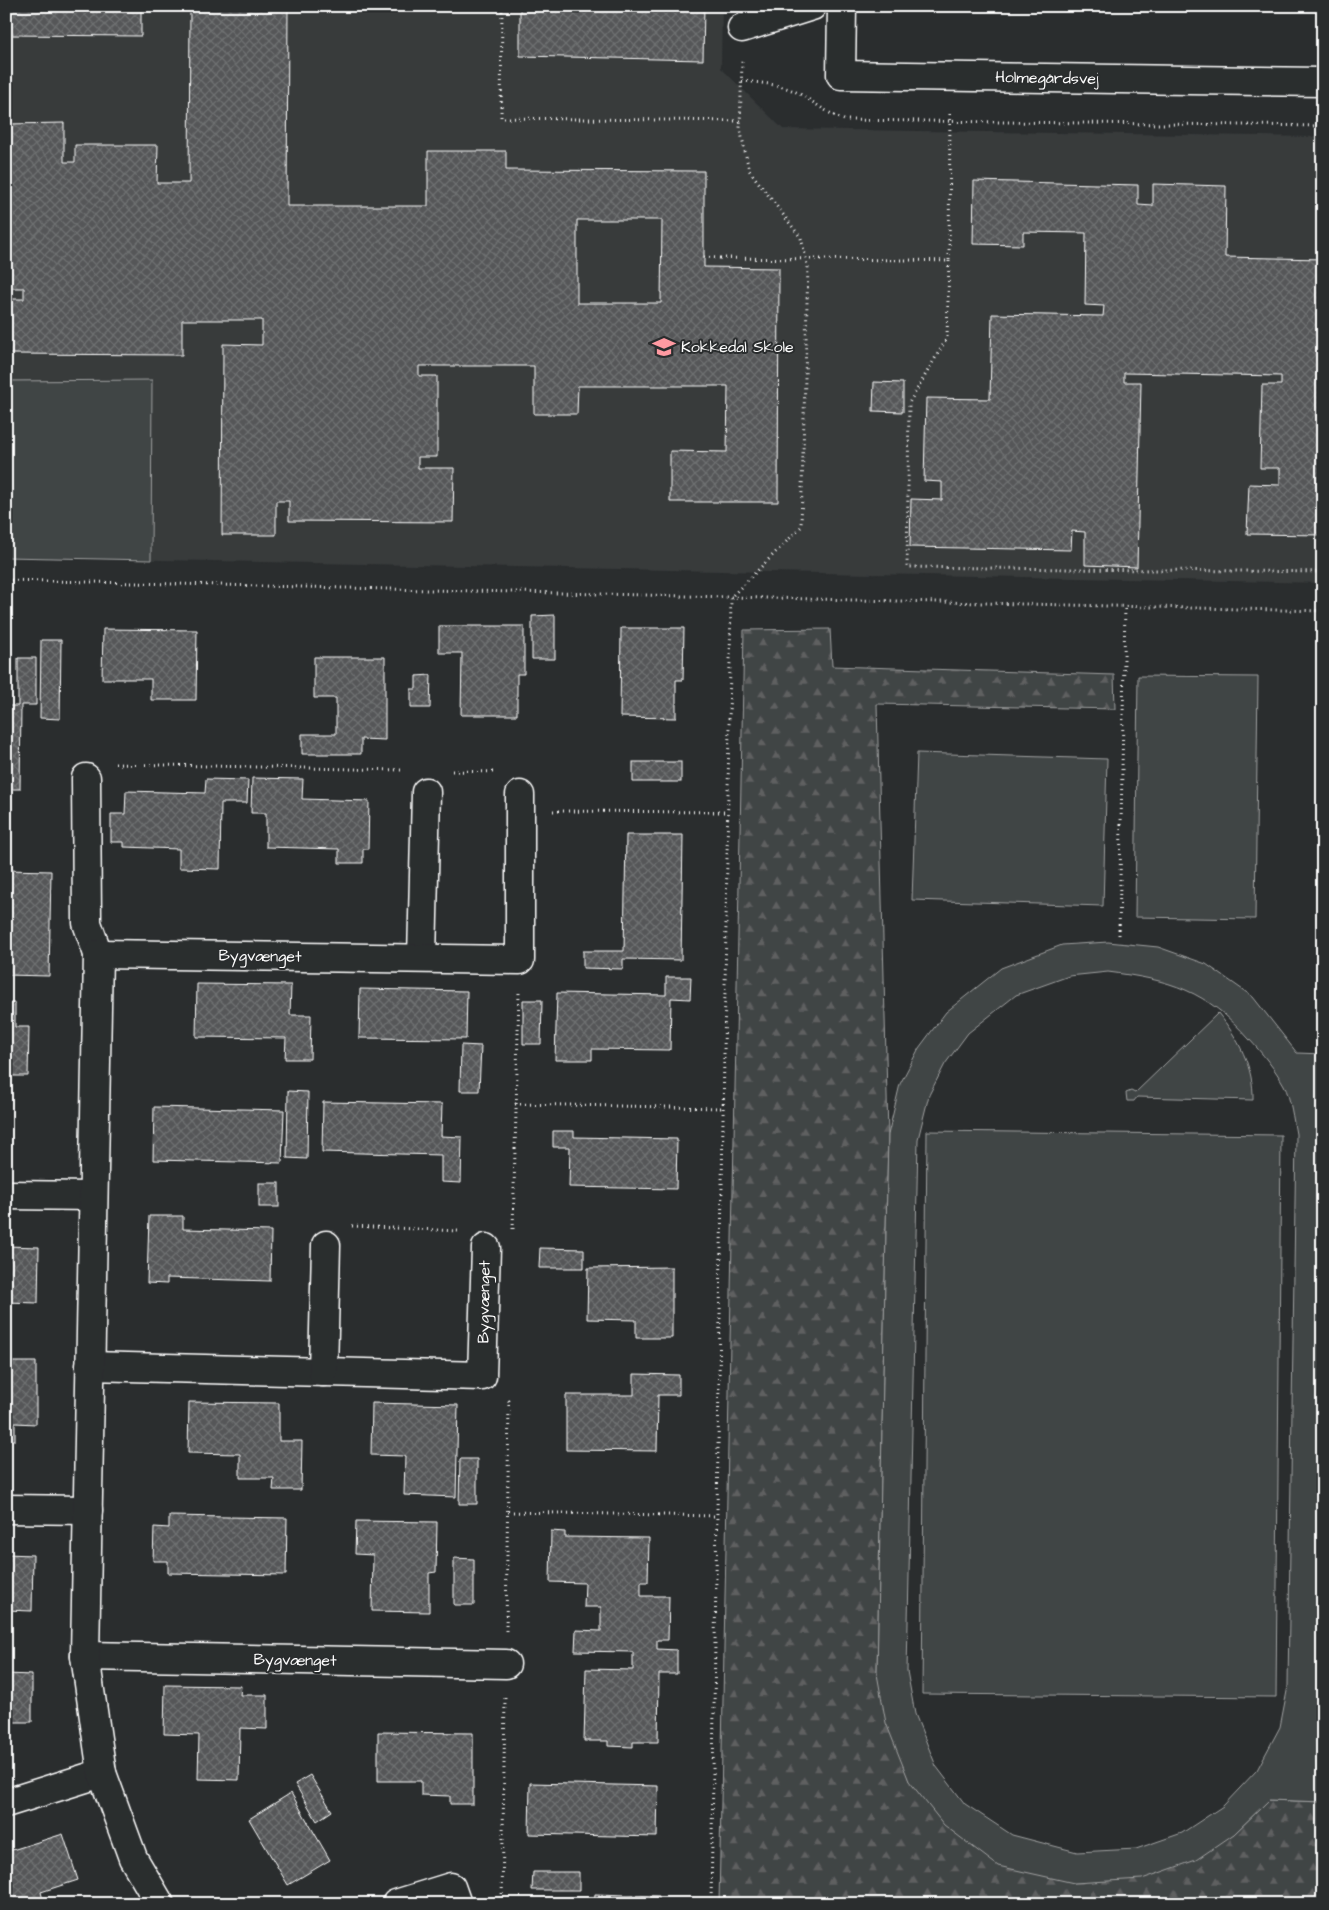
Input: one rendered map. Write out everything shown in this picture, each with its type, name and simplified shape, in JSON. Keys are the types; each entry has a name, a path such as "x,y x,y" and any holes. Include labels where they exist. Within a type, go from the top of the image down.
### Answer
{"street":[{"path":"742,28 812,6"},
{"name":"Holmegårdsvej","path":"842,6 841,75 1323,82"},
{"path":"86,778 87,923 98,954 85,1656 102,1773 133,1858 160,1904"},
{"path":"422,958 426,792"},
{"path":"520,795 520,960"},
{"name":"Bygvænget","path":"98,954 520,960"},
{"path":"6,1194 93,1196"},
{"path":"323,1372 326,1245"},
{"name":"Bygvænget","path":"90,1366 482,1376 486,1248"},
{"path":"6,1509 88,1510"},
{"name":"Bygvænget","path":"85,1656 506,1664"},
{"path":"6,1803 102,1773"},
{"path":"396,1904 451,1888 457,1904"}],"path":[{"path":"502,6 501,118 740,121"},
{"path":"711,1904 731,597 801,527 808,266 801,238 749,170 740,121 742,81 779,85 799,93 828,113 844,120 1323,126"},
{"path":"950,121 947,338 909,403 907,567 1323,572"},
{"path":"704,257 948,261"},
{"path":"6,580 1323,611"},
{"path":"1119,935 1125,606"},
{"path":"86,778 106,764 410,770"},
{"path":"448,771 515,772 520,795 540,811 728,812"},
{"path":"326,1245 339,1226 461,1231 486,1248 514,1228 515,1104 520,960"},
{"path":"515,1104 722,1108"},
{"path":"508,1512 717,1516"}],"shaded area":[{"name":"Kokkedal Skole","path":"6,6 722,6 721,68 783,129 1323,137 1323,583 6,557"}],"green space":[{"path":"152,380 151,560 6,557 6,381"},
{"path":"830,629 832,666 1114,675 1115,709 877,704 888,1135 877,1674 909,1781 1074,1883 1234,1834 1269,1800 1323,1802 1323,1904 719,1904 744,630"},
{"path":"1138,676 1258,677 1255,919 1135,917"},
{"path":"917,753 1107,759 1103,906 912,900"},
{"path":"1108,942 1158,947 1206,964 1253,997 1297,1053 1323,1054 1323,1802 1269,1800 1234,1834 1196,1860 1142,1879 1074,1883 998,1866 944,1825 909,1781 886,1723 877,1674 888,1135 900,1084 919,1048 946,1012 1001,968 1062,945","holes":["1108,972 1151,979 1186,990 1218,1009 1233,1022 1268,1061 1284,1085 1290,1103 1296,1134 1288,1686 1280,1727 1257,1770 1223,1806 1182,1833 1136,1849 1077,1852 1012,1835 965,1804 936,1766 915,1714 907,1671 918,1139 929,1095 945,1064 968,1033 1016,995 1069,976"]},
{"path":"1218,1013 1232,1032 1248,1065 1253,1088 1253,1100 1137,1097 1134,1101 1127,1101 1126,1093 1131,1091 1135,1093"},
{"path":"927,1131 1281,1135 1276,1697 922,1694"}],"building":[{"path":"6,6 141,6 141,36 6,35"},
{"path":"190,6 288,6 287,206 428,206 428,151 506,151 506,170 704,171 704,267 779,268 778,502 670,502 670,451 727,452 728,386 578,386 577,414 534,414 534,366 419,366 419,376 437,376 437,457 418,457 418,468 454,468 453,522 289,521 289,501 276,501 276,535 222,535 223,344 262,345 262,320 182,320 182,355 6,354 6,299 24,299 24,288 7,288 8,124 64,123 64,162 75,162 75,145 158,145 157,183 189,183","holes":["577,220 662,220 661,303 577,303"]},
{"path":"520,6 704,6 703,60 520,56"},
{"path":"974,181 1138,185 1138,205 1153,206 1153,184 1226,186 1225,257 1323,259 1323,535 1247,534 1249,484 1280,485 1280,468 1260,468 1262,385 1281,385 1281,376 1124,373 1124,382 1141,382 1137,567 1085,565 1085,532 1072,531 1071,550 910,547 911,499 942,500 942,482 924,481 926,398 990,399 992,314 1103,316 1104,306 1085,305 1086,233 1023,232 1023,245 973,244"},
{"path":"874,382 903,383 903,412 873,411"},
{"path":"555,615 555,659 532,659 532,616"},
{"path":"439,626 524,626 524,674 517,674 517,715 461,715 462,653 439,653"},
{"path":"621,628 684,628 683,680 676,680 676,718 620,717"},
{"path":"103,629 197,630 196,700 151,700 151,679 102,679"},
{"path":"41,640 61,640 60,719 40,718"},
{"path":"314,657 385,657 385,740 361,739 361,754 302,754 302,734 336,734 336,698 314,698"},
{"path":"18,658 36,658 36,705 21,705 20,789 6,789 6,706 18,706"},
{"path":"431,675 430,708 411,708 411,689 416,689 416,676"},
{"path":"633,762 681,762 681,782 633,782"},
{"path":"252,778 303,779 302,799 369,801 368,849 363,849 363,863 339,863 339,849 266,847 266,813 251,813"},
{"path":"206,779 248,780 247,803 221,803 220,869 179,868 179,849 124,847 124,842 111,842 111,814 125,814 126,791 205,793"},
{"path":"626,835 683,835 681,960 623,959 623,969 583,968 583,951 624,951"},
{"path":"6,870 51,871 49,976 6,975"},
{"path":"666,977 691,977 690,999 671,998 670,1050 592,1049 592,1060 555,1060 557,993 666,995"},
{"path":"197,984 291,985 290,1015 311,1015 310,1059 285,1059 286,1038 196,1037"},
{"path":"360,989 467,991 466,1039 359,1038"},
{"path":"523,1000 542,1000 541,1044 523,1044"},
{"path":"6,1003 15,1003 15,1027 29,1027 28,1076 6,1076"},
{"path":"461,1045 481,1046 479,1091 460,1091"},
{"path":"288,1091 308,1092 307,1159 287,1158"},
{"path":"323,1102 442,1104 441,1136 462,1137 461,1183 441,1182 441,1155 322,1152"},
{"path":"154,1107 284,1110 282,1163 153,1160"},
{"path":"553,1131 574,1131 574,1137 677,1139 676,1189 569,1187 570,1147 553,1147"},
{"path":"259,1183 279,1183 279,1207 259,1207"},
{"path":"149,1216 183,1216 183,1229 271,1231 270,1281 167,1278 167,1284 147,1283"},
{"path":"6,1246 39,1247 38,1303 6,1302"},
{"path":"540,1248 584,1249 584,1268 539,1268"},
{"path":"672,1267 672,1338 636,1338 636,1320 587,1319 588,1268"},
{"path":"6,1362 36,1362 36,1424 15,1423 15,1440 6,1440"},
{"path":"634,1374 679,1375 679,1395 658,1395 657,1451 566,1450 566,1395 634,1395"},
{"path":"189,1402 279,1403 279,1441 302,1441 301,1490 273,1490 274,1478 240,1478 240,1454 188,1453"},
{"path":"372,1403 458,1405 456,1497 404,1495 405,1456 371,1455"},
{"path":"460,1459 477,1459 477,1504 459,1504"},
{"path":"169,1516 287,1518 286,1575 168,1573 168,1561 153,1561 154,1527 169,1528"},
{"path":"356,1521 437,1522 436,1572 429,1573 429,1612 372,1611 373,1555 355,1554"},
{"path":"551,1531 565,1532 565,1537 649,1538 648,1582 641,1582 641,1596 669,1596 668,1640 657,1640 657,1649 677,1650 677,1674 659,1674 658,1742 633,1742 633,1747 608,1746 608,1741 584,1741 586,1669 633,1670 633,1652 575,1651 576,1630 601,1631 601,1607 584,1607 585,1583 550,1582"},
{"path":"6,1554 33,1555 32,1611 6,1610"},
{"path":"454,1558 474,1559 474,1605 454,1605"},
{"path":"6,1674 32,1675 32,1722 6,1722"},
{"path":"165,1685 241,1686 240,1695 267,1695 267,1729 240,1728 239,1780 198,1779 199,1735 164,1734"},
{"path":"378,1732 473,1733 473,1804 450,1804 450,1796 421,1795 421,1781 378,1781"},
{"path":"310,1775 332,1811 317,1821 295,1784"},
{"path":"530,1783 658,1786 657,1837 529,1834"},
{"path":"291,1793 330,1860 288,1885 249,1819"},
{"path":"63,1834 78,1880 41,1892 44,1904 6,1904 6,1852"},
{"path":"533,1872 579,1872 579,1890 532,1890"},
{"path":"595,1894 659,1896 659,1904 594,1904"}],"place":[{"name":"Kokkedal Skole","path":"664,347"}]}
